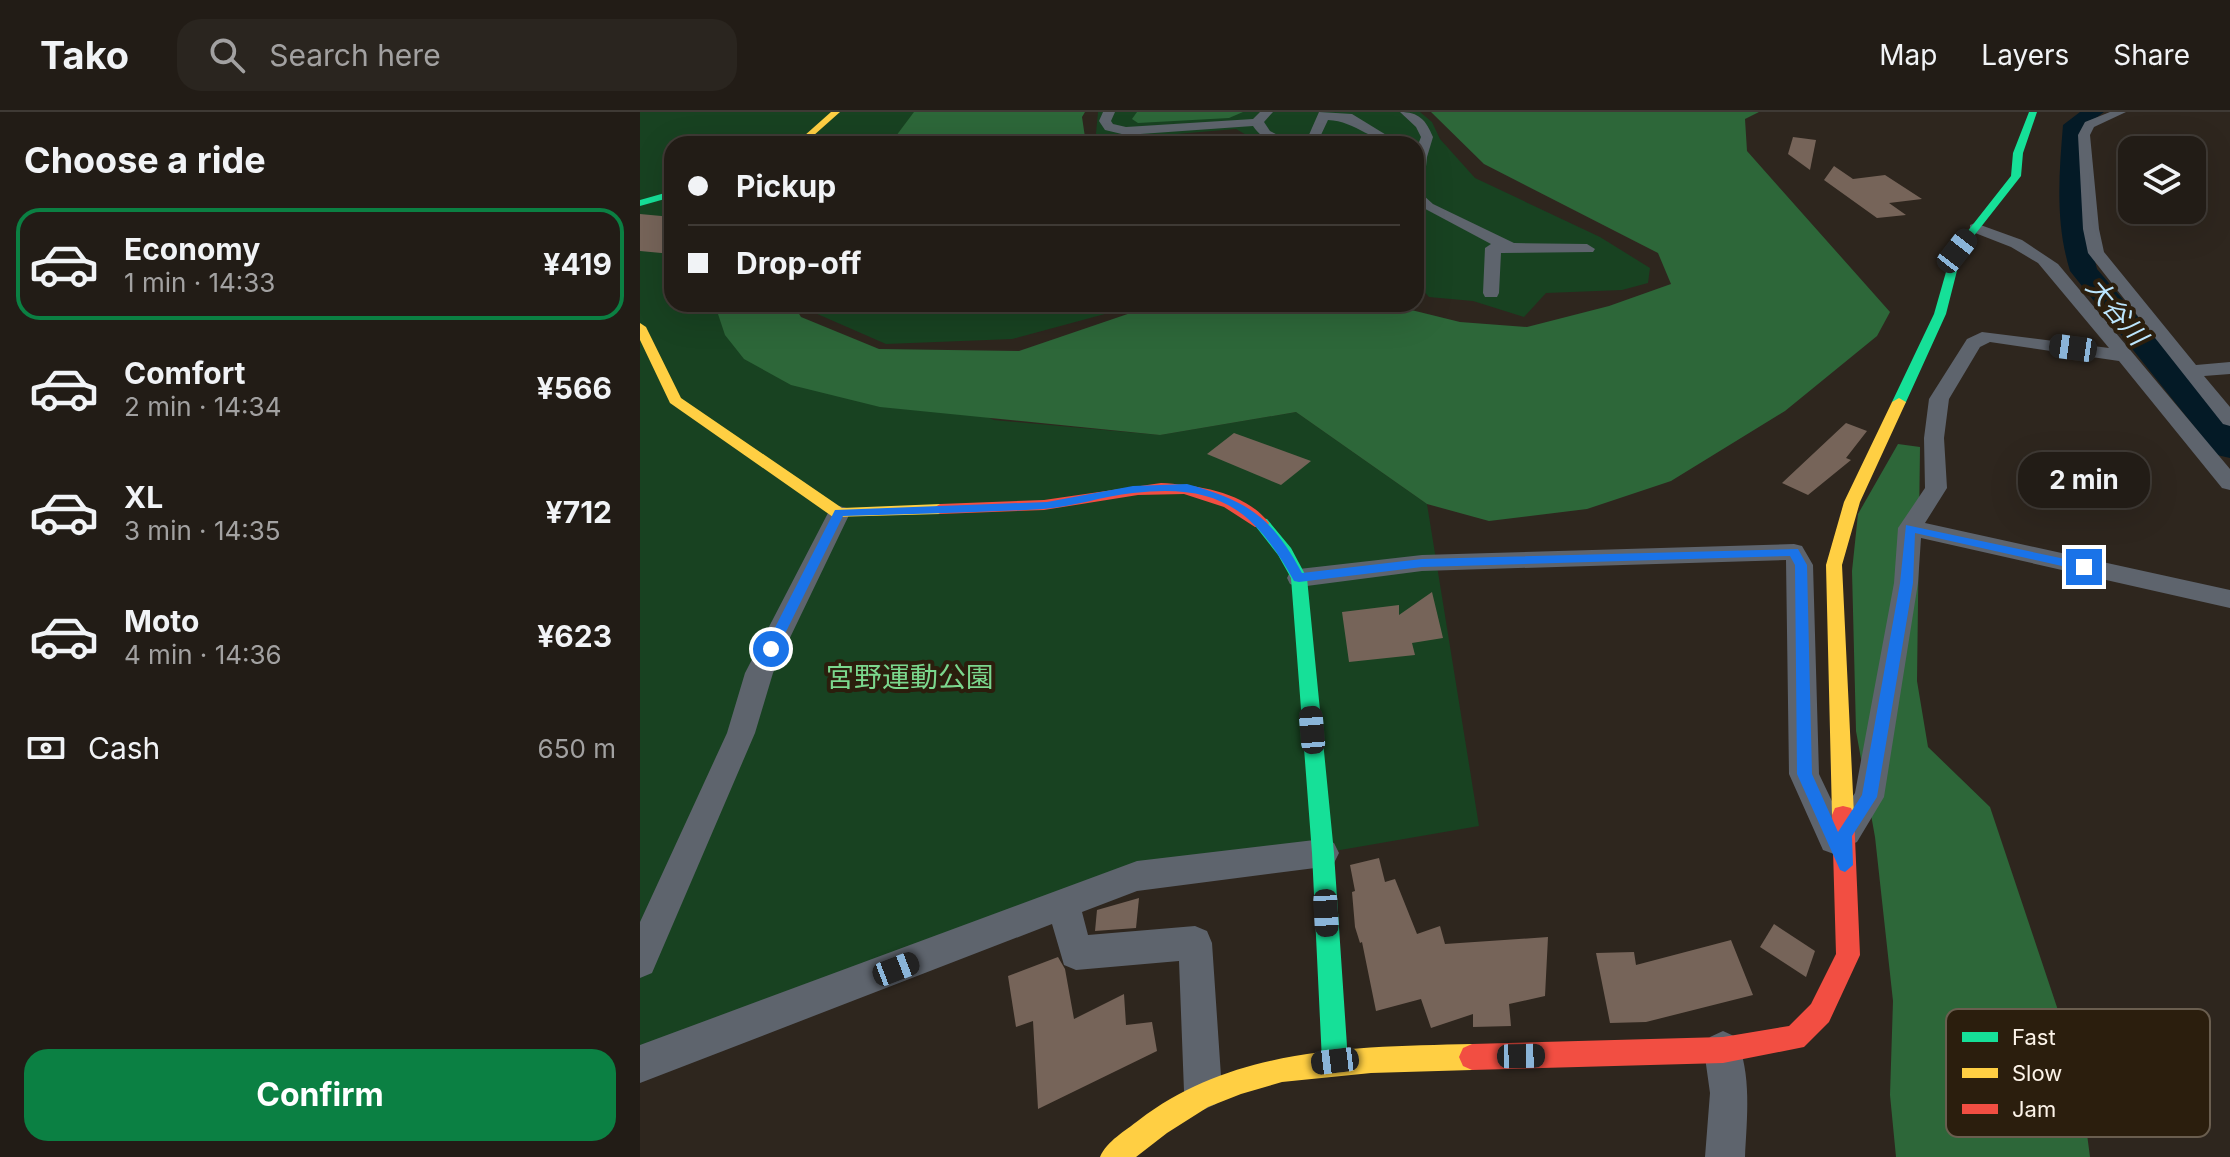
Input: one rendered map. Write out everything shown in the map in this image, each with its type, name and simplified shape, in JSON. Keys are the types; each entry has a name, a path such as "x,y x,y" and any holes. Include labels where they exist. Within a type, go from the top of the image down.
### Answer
{"street":[{"path":"808,136 836,112"},
{"path":"1109,112 1105,121 1109,127 1138,136"},
{"path":"1159,136 1257,122 1267,112"},
{"path":"1314,136 1324,114 1348,117 1368,112"},
{"path":"1406,112 1422,125 1427,137 1424,143"},
{"path":"1114,1157 1145,1128 1203,1091 1274,1069 1335,1061 1723,1050 1795,1038 1820,1013 1848,955 1834,565 1852,502 1940,314 1957,251 2016,176 2018,153 2033,112"},
{"path":"2120,112 2089,125 2084,135 2091,229 2096,253 2230,420"},
{"path":"1348,117 1381,136"},
{"path":"1257,122 1270,136"},
{"path":"640,203 664,196"},
{"path":"1424,203 1511,248"},
{"path":"1975,228 2016,241 2039,255 2230,483"},
{"path":"1491,293 1493,248 1587,249"},
{"path":"640,327 675,400 839,513 1047,505 1133,489 1187,488 1220,497 1254,515 1285,552 1299,578 1323,853 1335,1061"},
{"path":"1845,835 1869,797 1906,583 1910,528 1936,488 1934,438 1939,399 1973,343 1988,336 2126,356"},
{"path":"2189,371 2230,368"},
{"path":"640,961 741,733 759,673 839,513"},
{"path":"1910,528 2230,599"},
{"path":"1299,578 1422,563 1794,552 1801,565 1804,774 1845,865"},
{"path":"640,1064 1137,876 1323,853"},
{"path":"1064,905 1076,953 1195,943 1203,1091"},
{"path":"1723,1050 1729,1093 1725,1157"}],"green space":[{"name":"宮野運動公園","path":"640,112 923,112 895,136 664,136 664,312 755,312 994,420 1160,435 1296,412 1427,504 1479,826 1323,853 1137,876 640,1064"},
{"path":"914,112 1085,112 1082,117 1085,136 896,136"},
{"path":"1098,112 1420,112 1432,122 1440,139 1475,178 1600,237 1650,268 1648,283 1622,290 1546,293 1524,317 1473,301 1429,297 1424,292 1424,136 1248,136 1236,129 1152,136 1096,136"},
{"path":"1137,112 1243,112 1229,118 1138,123 1132,119"},
{"path":"1431,112 1759,112 1745,119 1747,151 1890,312 1877,336 1785,411 1671,481 1587,509 1489,521 1427,504 1296,412 1160,435 880,407 791,385 744,359 725,335 717,312 798,312 801,317 879,349 1019,351 1134,312 1419,312 1460,322 1527,327 1609,306 1671,284 1658,253 1484,164"},
{"path":"1234,134 1242,136 1198,136"},
{"path":"1112,312 1012,339 886,344 815,313"},
{"path":"1898,444 1920,447 1917,681 1928,747 1990,807 2058,1009 1946,1009 1946,1137 2087,1137 2090,1157 1896,1157 1890,1095 1893,1001 1875,837 1856,731 1852,571 1858,514"}],"building":[{"path":"1793,137 1816,140 1810,170 1788,154"},
{"path":"1834,166 1853,179 1885,175 1922,199 1889,203 1906,215 1877,218 1824,180"},
{"path":"640,214 664,216 664,253 640,251"},
{"path":"1846,423 1867,431 1846,458 1851,460 1808,495 1782,483"},
{"path":"1234,433 1311,461 1281,485 1207,454"},
{"path":"1432,592 1443,638 1412,643 1415,655 1349,662 1342,612 1399,605 1399,615"},
{"path":"1379,858 1385,882 1395,879 1417,934 1440,926 1445,944 1548,937 1545,996 1509,1004 1511,1026 1473,1027 1473,1014 1431,1028 1421,999 1376,1011 1362,942 1355,927 1352,892 1355,891 1350,865"},
{"path":"1139,898 1136,928 1095,931 1097,910"},
{"path":"1774,924 1815,951 1806,977 1760,947"},
{"path":"1731,940 1753,995 1646,1022 1610,1023 1596,953 1634,952 1636,965"},
{"path":"1058,957 1065,969 1074,1019 1124,994 1126,1025 1152,1022 1157,1051 1038,1109 1033,1021 1016,1027 1008,976"}],"waterway":[{"name":"大谷川","path":"2094,112 2074,125 2072,217 2084,271 2230,447"}],"traffic: fast":[{"path":"1899,402 1940,314 1957,251 2016,176 2018,153 2033,112"},
{"path":"640,203 664,196"},
{"path":"1261,523 1285,552 1299,578 1323,853 1335,1061"}],"traffic: slow":[{"path":"808,136 836,112"},
{"path":"640,327 675,400 839,513 940,509"},
{"path":"1843,815 1834,565 1852,502 1899,402"},
{"path":"1114,1157 1157,1123 1199,1098 1240,1081 1325,1063 1472,1057"}],"traffic: jam":[{"path":"940,509 1044,505 1138,490 1184,489 1230,503 1261,523"},
{"path":"1472,1057 1723,1050 1795,1038 1820,1013 1848,955 1843,815"}],"route":[{"path":"771,649 839,513 1047,505 1133,489 1187,488 1220,497 1254,515 1285,552 1299,578 1422,563 1794,552 1801,565 1804,774 1845,865 1845,835 1869,797 1906,583 1910,528 2084,567"}]}
